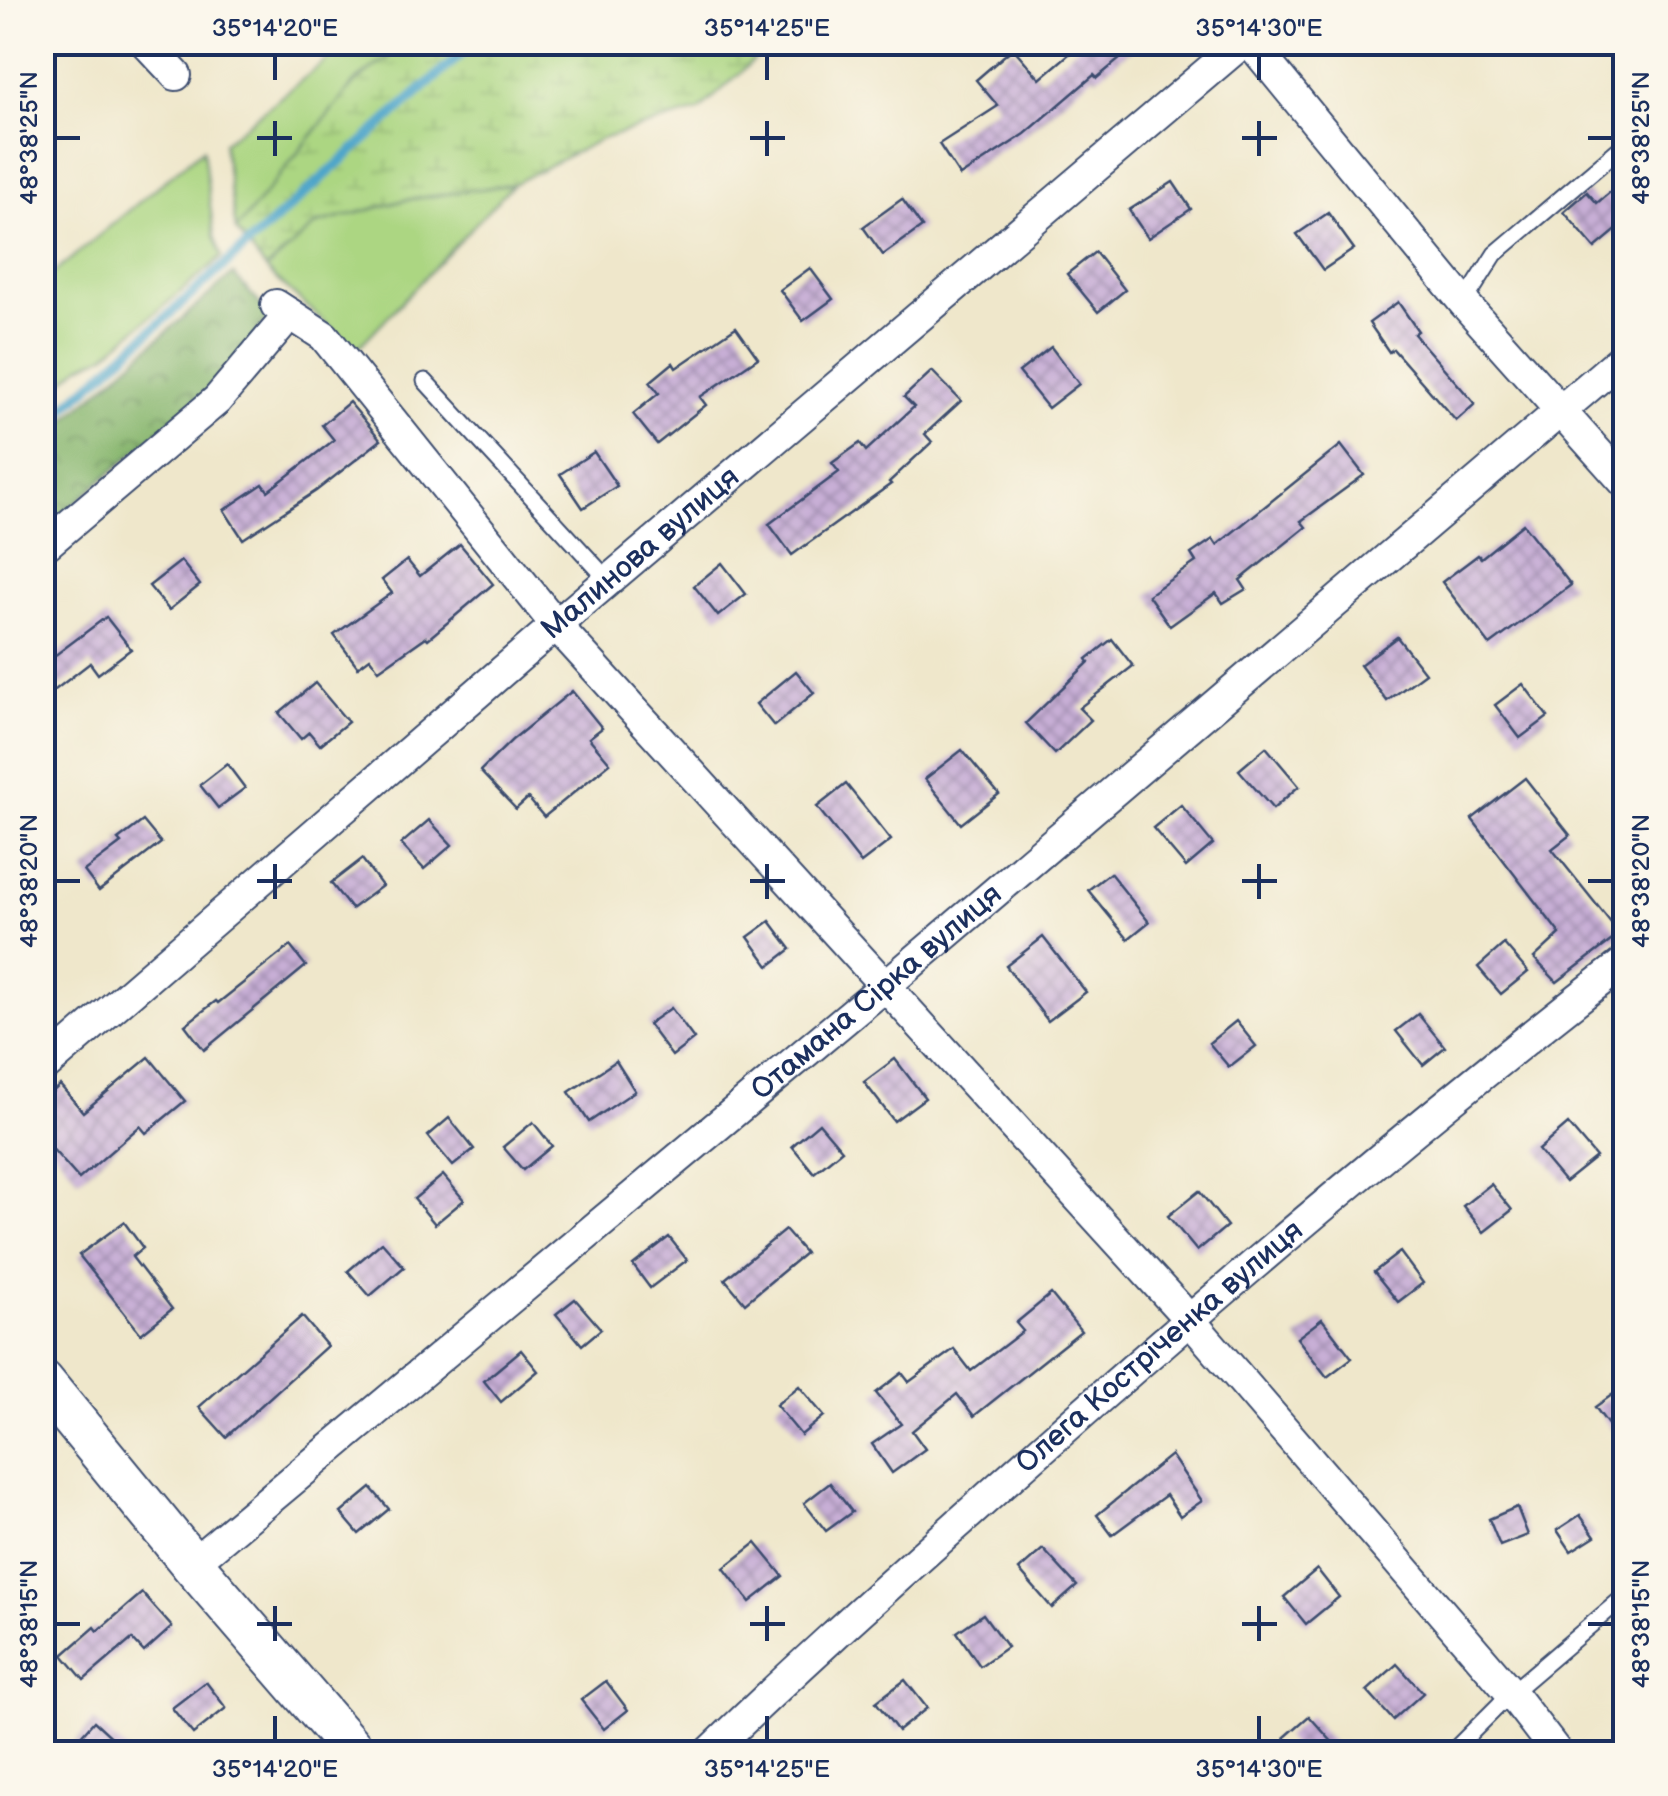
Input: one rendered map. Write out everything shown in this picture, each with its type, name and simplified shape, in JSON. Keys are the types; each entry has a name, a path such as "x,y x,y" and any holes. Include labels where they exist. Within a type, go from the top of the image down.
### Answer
{"street":[{"path":"145,42 176,74"},
{"path":"1247,42 1464,303 1626,484"},
{"name":"Малинова вулиця","path":"42,1069 556,625 1247,42"},
{"path":"42,548 218,400 283,309 324,336 556,625 1188,1318 1558,1754"},
{"name":"Отамана Сірка вулиця","path":"192,1564 885,986 1626,355"},
{"name":"Олега Костріченка вулиця","path":"708,1754 782,1681 1188,1318 1444,1102 1626,961"},
{"path":"42,1381 192,1564 356,1754"}],"lane":[{"path":"1464,303 1495,254 1626,142"},
{"path":"425,380 609,580"},
{"path":"1450,1754 1510,1694 1626,1595"}],"green space":[{"path":"348,43 407,43 354,83 236,230 223,143"},
{"path":"407,43 772,43 699,111 601,139 513,184 405,200 317,224 266,269 236,230 354,83"},
{"path":"203,149 214,236 222,257 105,355 81,366 43,399 43,282"},
{"path":"513,184 354,352 266,269 317,224 405,200"},
{"path":"233,274 271,316 219,381 43,530 43,439"}],"building":[{"path":"1083,42 1140,42 1025,134 960,176 939,144 998,106 976,80 1013,48 1040,79"},
{"path":"1173,182 1191,209 1148,238 1129,210"},
{"path":"1614,189 1626,202 1626,222 1595,248 1564,212 1587,192 1597,203"},
{"path":"902,199 922,227 883,255 863,227"},
{"path":"1328,213 1354,249 1323,270 1297,234"},
{"path":"1095,252 1125,290 1098,312 1067,274"},
{"path":"810,268 833,299 803,321 780,290"},
{"path":"1398,302 1418,331 1414,334 1475,404 1456,421 1393,349 1389,352 1369,323"},
{"path":"736,327 758,358 700,397 706,405 657,444 633,414 659,393 650,382 673,363 676,368"},
{"path":"1051,347 1079,384 1048,408 1019,372"},
{"path":"932,371 961,401 925,434 932,442 891,484 792,555 769,524 839,472 832,463 860,443 866,451 914,407 904,397"},
{"path":"349,402 381,440 316,491 243,539 224,510 263,484 268,491 334,440 322,425"},
{"path":"1341,445 1364,475 1301,521 1306,527 1240,580 1246,589 1223,603 1216,593 1170,626 1148,595 1196,562 1191,554 1213,539 1217,545"},
{"path":"594,452 617,486 583,508 560,474"},
{"path":"1523,524 1571,585 1490,645 1442,582 1478,555 1481,558"},
{"path":"460,544 493,584 428,639 379,670 370,658 358,667 334,635 392,593 382,580 407,560 420,576"},
{"path":"181,561 200,585 169,610 149,586"},
{"path":"722,563 746,594 718,616 694,586"},
{"path":"106,617 131,649 98,674 90,663 42,700 42,665"},
{"path":"1397,637 1425,673 1387,701 1360,665"},
{"path":"1112,639 1133,666 1079,708 1091,720 1055,754 1026,723 1089,662 1087,659"},
{"path":"796,671 814,693 774,726 756,704"},
{"path":"315,683 348,722 320,745 309,732 301,739 279,713"},
{"path":"1523,684 1548,717 1520,738 1495,705"},
{"path":"572,691 602,728 589,738 610,763 544,817 528,798 516,809 480,771"},
{"path":"1266,747 1299,786 1273,809 1239,770"},
{"path":"962,750 999,794 961,824 925,779"},
{"path":"227,764 245,788 218,808 200,785"},
{"path":"1525,778 1570,835 1552,849 1620,934 1557,982 1534,958 1560,934 1472,819"},
{"path":"846,784 891,840 861,863 817,807"},
{"path":"1181,805 1213,844 1186,867 1153,828"},
{"path":"429,820 452,845 424,869 401,844"},
{"path":"143,821 161,843 99,891 84,871"},
{"path":"362,859 382,886 351,909 331,883"},
{"path":"1110,873 1149,922 1128,939 1088,890"},
{"path":"770,921 791,949 769,966 748,937"},
{"path":"1043,937 1086,992 1048,1021 1006,966"},
{"path":"1504,944 1528,972 1501,994 1478,967"},
{"path":"290,946 306,966 204,1050 185,1025"},
{"path":"671,1008 694,1039 672,1056 648,1024"},
{"path":"1418,1014 1445,1047 1423,1065 1396,1031"},
{"path":"1236,1021 1256,1046 1229,1067 1209,1043"},
{"path":"149,1057 185,1101 146,1133 140,1126 79,1179 42,1137 42,1101 60,1085 83,1112"},
{"path":"895,1059 925,1098 894,1121 864,1082"},
{"path":"616,1061 635,1091 589,1122 569,1092"},
{"path":"449,1118 474,1149 453,1166 428,1136"},
{"path":"533,1122 552,1146 523,1170 503,1147"},
{"path":"819,1123 842,1150 814,1173 792,1146"},
{"path":"1568,1124 1596,1157 1565,1182 1538,1150"},
{"path":"443,1175 464,1200 435,1224 414,1199"},
{"path":"1491,1184 1512,1210 1484,1232 1463,1206"},
{"path":"1199,1191 1227,1226 1197,1251 1168,1216"},
{"path":"124,1222 143,1248 132,1257 172,1309 141,1334 79,1255"},
{"path":"785,1230 805,1253 745,1303 725,1279"},
{"path":"669,1237 687,1260 650,1288 633,1265"},
{"path":"382,1242 404,1267 370,1296 348,1271"},
{"path":"1400,1252 1423,1283 1398,1302 1374,1272"},
{"path":"1051,1294 1081,1331 974,1416 957,1394 912,1431 925,1449 892,1473 872,1444 901,1424 876,1393 902,1373 909,1382 954,1349 971,1371 1023,1331 1016,1323"},
{"path":"575,1299 601,1329 582,1345 556,1314"},
{"path":"302,1316 327,1346 226,1437 199,1407"},
{"path":"1322,1319 1352,1358 1327,1377 1297,1338"},
{"path":"521,1350 538,1371 501,1402 484,1381"},
{"path":"1626,1385 1626,1449 1595,1407"},
{"path":"799,1386 824,1416 801,1435 776,1405"},
{"path":"1171,1455 1202,1501 1180,1516 1166,1495 1112,1535 1097,1515"},
{"path":"830,1483 852,1512 826,1531 804,1503"},
{"path":"371,1488 389,1509 359,1534 341,1513"},
{"path":"1517,1507 1528,1535 1500,1546 1489,1519"},
{"path":"1580,1515 1595,1536 1571,1551 1557,1530"},
{"path":"756,1543 783,1576 750,1602 724,1568"},
{"path":"1043,1549 1077,1586 1052,1608 1019,1570"},
{"path":"1317,1569 1339,1597 1306,1624 1284,1597"},
{"path":"142,1593 172,1627 144,1652 132,1639 84,1680 63,1655"},
{"path":"983,1614 1007,1647 980,1666 957,1632"},
{"path":"1397,1664 1423,1693 1393,1720 1367,1691"},
{"path":"905,1680 927,1708 898,1731 876,1702"},
{"path":"606,1681 628,1710 604,1729 581,1700"},
{"path":"206,1682 226,1708 193,1734 172,1708"},
{"path":"1309,1716 1343,1754 1299,1754 1285,1737"},
{"path":"94,1721 130,1754 65,1754"}],"waterway":[{"path":"42,428 475,42"}]}
